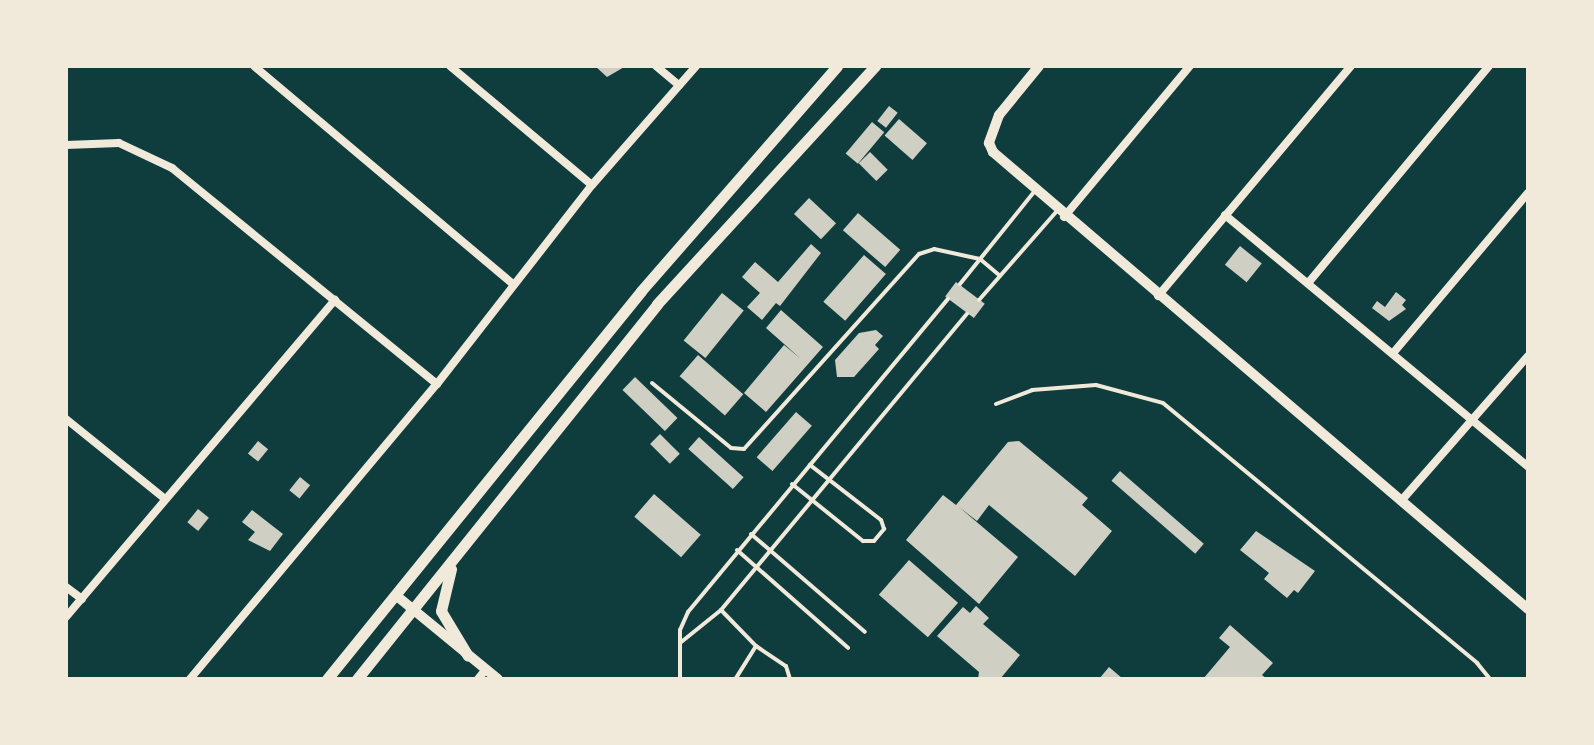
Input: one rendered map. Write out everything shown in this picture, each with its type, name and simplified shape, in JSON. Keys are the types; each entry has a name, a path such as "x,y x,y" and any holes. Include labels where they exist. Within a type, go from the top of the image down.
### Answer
{"main road":[{"path":"327,679 398,597 641,291 837,66"},
{"path":"357,679 657,304 875,66"},
{"path":"454,561 441,611 468,656"}],"street":[{"path":"254,66 513,284"},
{"path":"450,66 592,185"},
{"path":"656,66 679,85"},
{"path":"190,679 437,384 592,185 696,66"},
{"path":"1039,66 999,115 989,143 993,152 1034,192 1528,609"},
{"path":"1060,214 1190,66"},
{"path":"1158,296 1351,66"},
{"path":"1309,282 1489,66"},
{"path":"66,145 97,141 144,151 437,384"},
{"path":"1394,352 1528,193"},
{"path":"1225,215 1394,352 1528,467"},
{"path":"66,617 335,300"},
{"path":"1401,501 1528,356"},
{"path":"66,419 165,499"},
{"path":"66,587 82,599"},
{"path":"398,597 498,679"},
{"path":"478,679 486,669"}],"lane":[{"path":"960,284 1034,192"},
{"path":"979,300 1060,214"},
{"path":"652,383 731,448 744,449 919,254 934,249 980,259 1000,276"},
{"path":"680,679 680,643 688,612 948,299"},
{"path":"680,643 721,610 768,548 967,314"},
{"path":"996,404 1032,390 1096,385 1163,403 1477,663 1490,679"},
{"path":"792,484 863,541 874,541 885,524 809,464"},
{"path":"751,534 865,632"},
{"path":"737,550 848,648"},
{"path":"721,610 756,646 786,666 790,679"},
{"path":"735,679 756,646"}],"building":[{"path":"595,66 626,66 607,77"},
{"path":"889,106 898,113 886,128 877,121"},
{"path":"899,119 927,143 912,160 885,136"},
{"path":"872,122 884,132 858,164 846,153"},
{"path":"870,152 888,170 876,181 859,163"},
{"path":"809,198 836,223 821,239 794,214"},
{"path":"858,213 900,250 885,267 843,230"},
{"path":"811,244 821,253 780,306 776,303 762,320 747,307 760,293 742,277 755,262 778,282"},
{"path":"1240,246 1262,264 1247,282 1225,265"},
{"path":"864,255 886,274 845,321 823,302"},
{"path":"956,282 985,304 974,318 945,296"},
{"path":"1396,292 1406,300 1402,305 1406,309 1389,321 1372,308 1377,301 1385,307"},
{"path":"722,293 744,311 705,358 684,340"},
{"path":"781,310 823,347 766,412 744,393 784,345 801,359 766,328"},
{"path":"876,330 883,336 875,345 879,349 854,377 837,377 835,360 859,333"},
{"path":"698,355 743,394 725,415 680,376"},
{"path":"635,377 677,418 665,431 622,390"},
{"path":"796,412 812,426 772,471 757,457"},
{"path":"660,434 680,454 670,464 650,444"},
{"path":"699,437 744,477 733,489 688,449"},
{"path":"258,441 268,449 258,462 248,453"},
{"path":"1019,441 1088,498 1082,505 1112,531 1075,576 989,505 977,521 959,507 1018,557 979,604 906,540 943,495 956,505 1008,442"},
{"path":"1120,471 1204,544 1195,554 1111,481"},
{"path":"300,477 310,485 299,498 289,490"},
{"path":"654,494 701,535 681,557 634,517"},
{"path":"198,509 209,518 198,531 187,522"},
{"path":"252,510 283,534 270,551 248,540 255,532 242,522"},
{"path":"1256,531 1315,571 1298,593 1294,590 1287,598 1264,579 1269,573 1240,550"},
{"path":"909,560 958,603 928,637 879,595"},
{"path":"976,606 989,618 983,624 1020,655 1000,679 978,679 979,672 937,636 963,607 970,613"},
{"path":"1230,625 1273,663 1262,675 1267,679 1203,679 1230,647 1219,638"},
{"path":"1109,667 1123,679 1099,679"}]}
